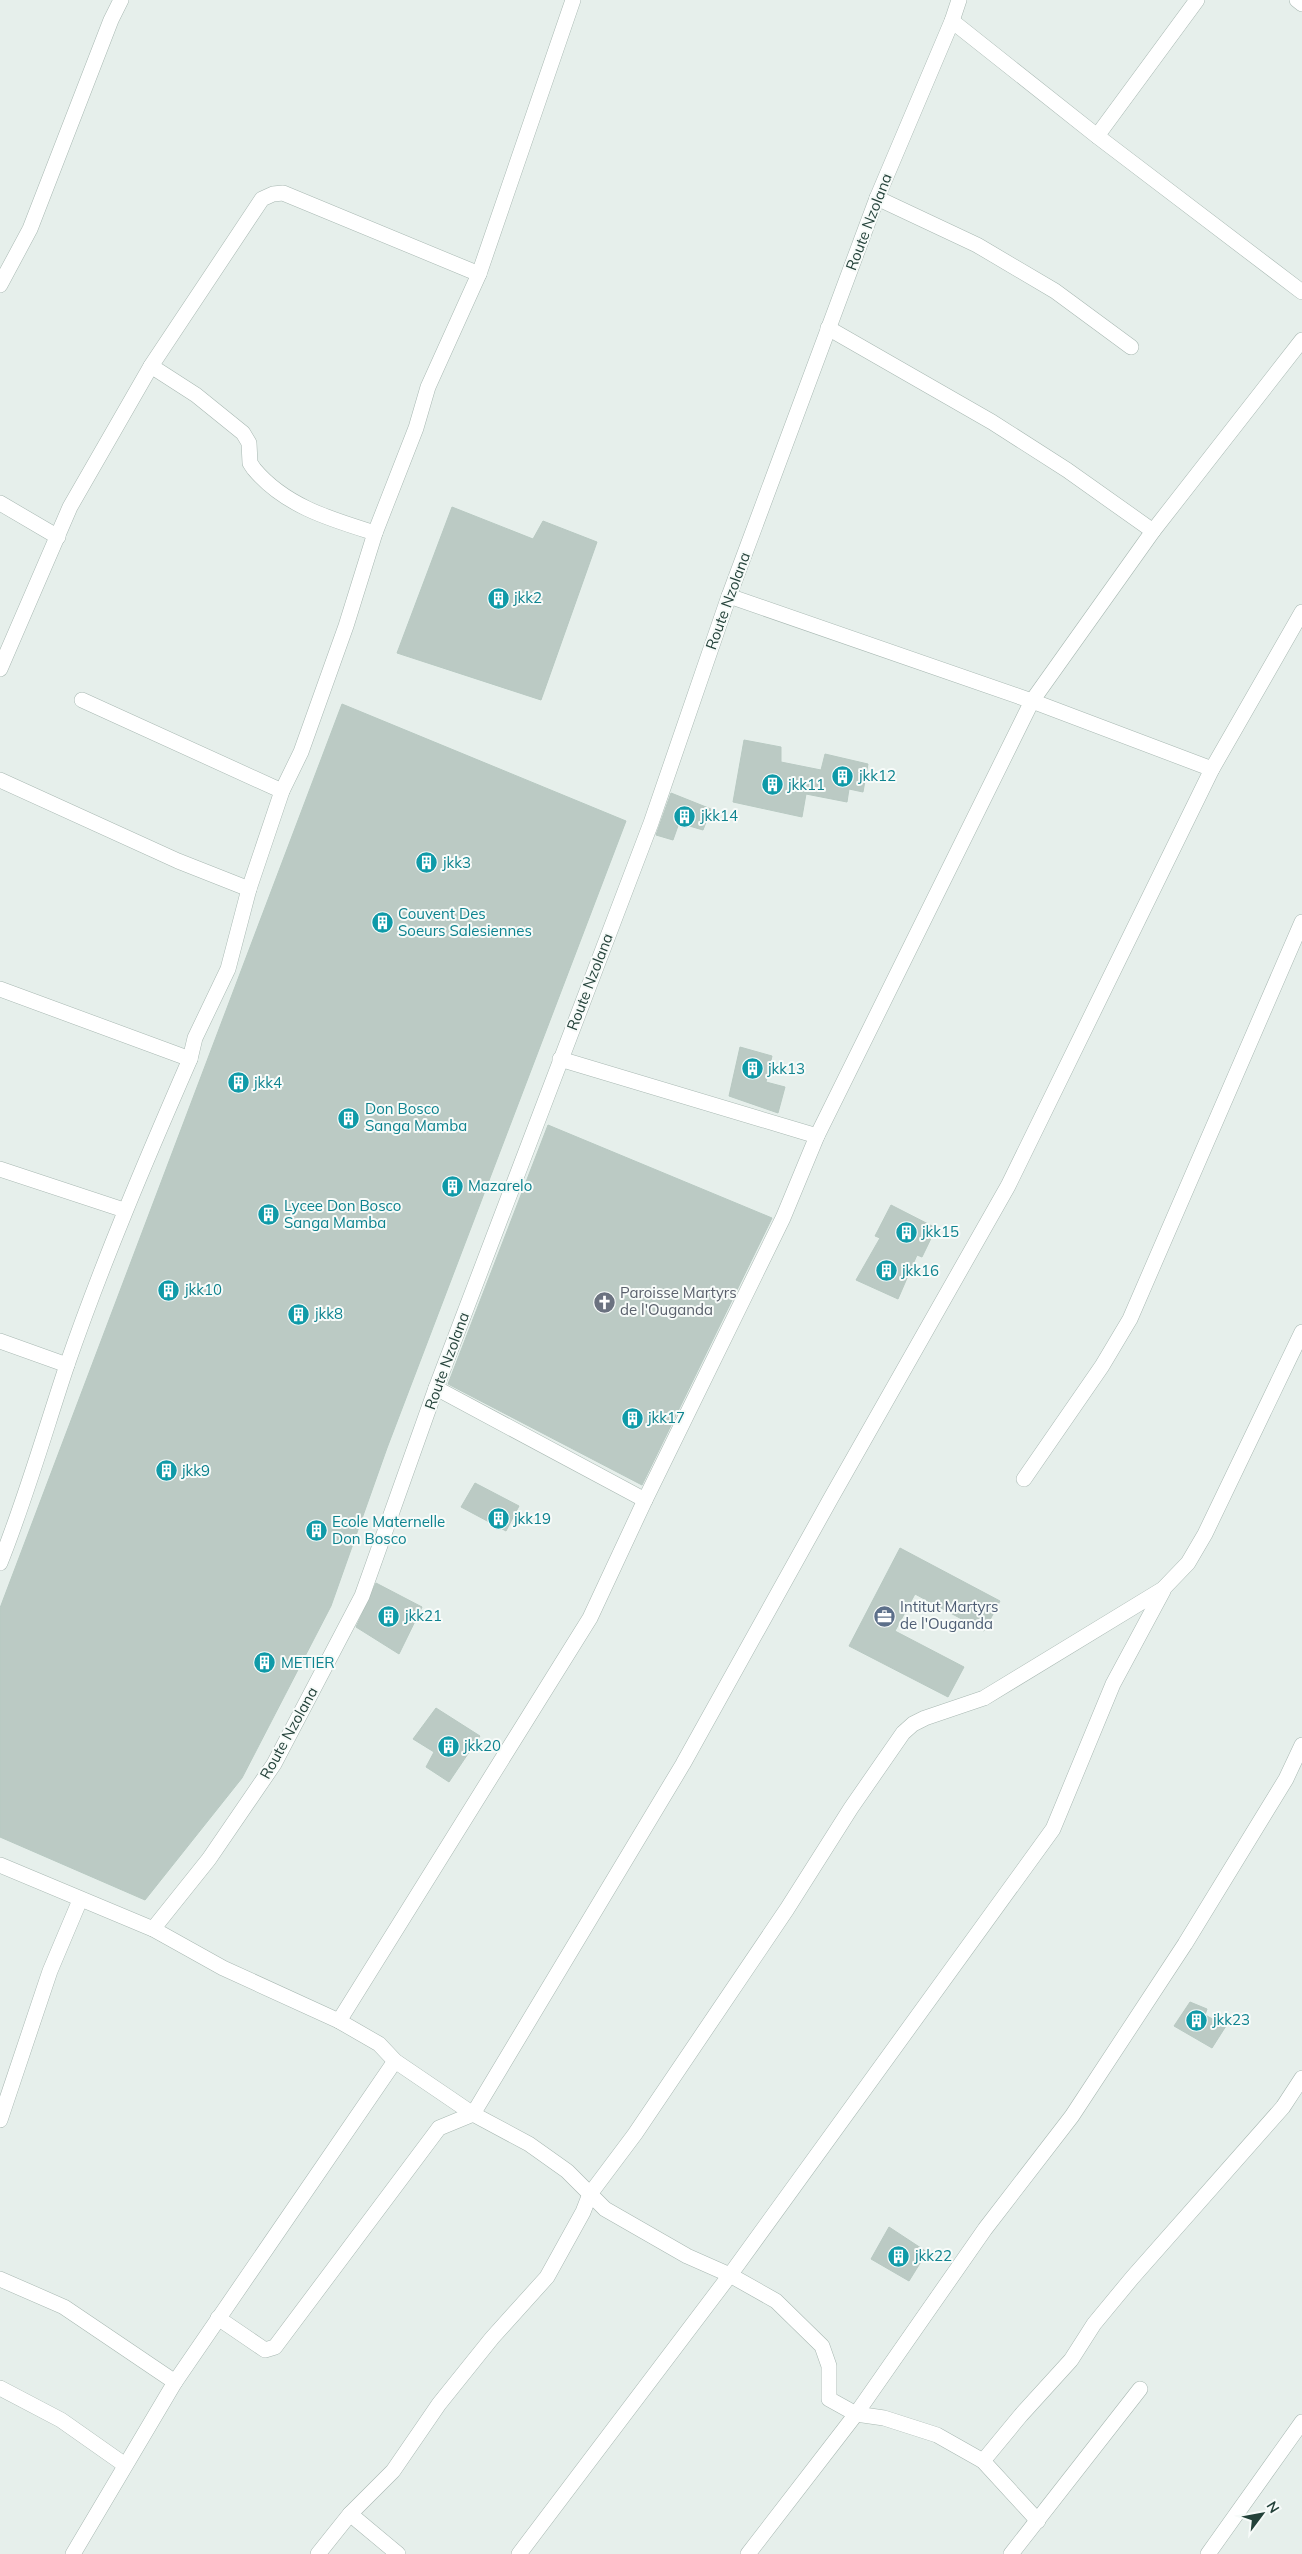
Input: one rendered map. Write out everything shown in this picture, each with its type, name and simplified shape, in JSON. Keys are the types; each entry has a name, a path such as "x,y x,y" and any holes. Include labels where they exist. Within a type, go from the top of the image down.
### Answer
{"street":[{"path":"0,285 30,229 110,20 121,0"},
{"path":"0,1563 6,1529 124,1210 190,1059 195,1038 228,969 249,889 282,792 302,752 346,626 375,533 416,428 428,387 479,274 573,0"},
{"name":"Route Nzolana","path":"154,1929 209,1859 274,1764 362,1596 436,1388 651,823 729,596 828,328 877,198 952,21 959,0"},
{"path":"1098,136 1197,0"},
{"path":"1297,0 1302,4"},
{"path":"952,21 1098,136 1302,292"},
{"path":"0,669 70,506 151,366 262,199 273,194 283,193 479,274"},
{"path":"877,198 977,245 1055,291 1131,347"},
{"path":"828,328 992,422 1067,470 1153,531"},
{"path":"339,2020 590,1618 645,1500 783,1218 817,1136 1032,701 1153,531 1302,340"},
{"path":"151,366 196,395 242,434 249,443 250,463 254,469 288,500 337,521 375,533"},
{"path":"0,503 58,537"},
{"path":"729,596 1032,701 1212,769"},
{"path":"218,2318 265,2350 275,2347 439,2128 473,2114 683,1764 1008,1186 1212,769 1302,612"},
{"path":"82,700 282,792"},
{"path":"0,780 178,862 249,889"},
{"path":"1024,1479 1102,1366 1130,1319 1302,922"},
{"path":"0,989 190,1059"},
{"path":"560,1060 817,1136"},
{"path":"0,1169 124,1210"},
{"path":"318,2554 350,2514 393,2471 439,2404 492,2338 547,2277 583,2212 590,2194 635,2134 787,1909 851,1808 903,1733 924,1718 984,1698 1163,1589 1188,1564 1205,1534 1302,1332"},
{"path":"0,1341 67,1365"},
{"path":"436,1388 645,1500"},
{"path":"519,2554 730,2275 1053,1829 1113,1684 1163,1589"},
{"path":"748,2554 856,2414 985,2229 1072,2116 1190,1936 1286,1779 1302,1745"},
{"path":"0,1865 80,1900 154,1929 223,1968 339,2020 378,2044 395,2061 473,2114 529,2144 567,2171 613,2214 687,2256 730,2275 776,2301 822,2346 829,2366 830,2399 856,2414 884,2418 938,2435 983,2461 1038,2521"},
{"path":"0,2120 50,1972 80,1900"},
{"path":"73,2554 175,2382 395,2061"},
{"path":"983,2461 1021,2415 1071,2360 1094,2324 1132,2278 1283,2107 1302,2078"},
{"path":"1283,2107 1302,2095"},
{"path":"0,2279 64,2307 175,2382"},
{"path":"0,2388 61,2420 126,2465"},
{"path":"1011,2554 1140,2388"},
{"path":"1208,2554 1302,2422"},
{"path":"350,2514 398,2554"}],"building":[{"name":"jkk2","path":"452,507 533,539 543,521 597,542 541,700 397,653"},
{"name":"Don Bosco Sanga Mamba","path":"342,704 626,821 387,1448 331,1606 242,1778 145,1900 0,1837 0,1608"},
{"name":"jkk11","path":"744,740 781,747 781,762 821,770 825,754 868,764 863,792 849,789 847,802 806,794 802,817 733,802"},
{"name":"jkk14","path":"671,793 711,809 703,830 679,823 673,840 656,835"},
{"name":"jkk13","path":"740,1047 772,1056 766,1082 785,1087 778,1113 729,1096"},
{"name":"Paroisse Martyrs de l'Ouganda","path":"548,1125 772,1218 642,1485 448,1384"},
{"path":"891,1205 936,1228 922,1257 917,1255 898,1299 856,1280 880,1238 875,1236"},
{"name":"jkk19","path":"475,1483 519,1506 506,1531 461,1507"},
{"name":"Intitut Martyrs de l'Ouganda","path":"900,1548 1000,1601 984,1631 915,1594 895,1631 964,1667 948,1697 849,1646"},
{"name":"jkk21","path":"376,1583 422,1607 399,1654 356,1627"},
{"name":"jkk20","path":"436,1708 480,1736 449,1782 426,1767 434,1752 413,1739"},
{"name":"jkk23","path":"1190,2002 1207,2009 1205,2015 1226,2026 1212,2048 1174,2026"},
{"name":"jkk22","path":"889,2227 927,2252 909,2281 871,2259"}],"place":[{"name":"jkk2","path":"498,598"},
{"name":"jkk12","path":"843,776"},
{"name":"jkk11","path":"772,785"},
{"name":"jkk14","path":"685,816"},
{"name":"jkk3","path":"427,863"},
{"name":"Couvent Des Soeurs Salesiennes","path":"382,923"},
{"name":"jkk13","path":"752,1069"},
{"name":"jkk4","path":"238,1083"},
{"name":"Don Bosco Sanga Mamba","path":"349,1118"},
{"name":"Mazarelo","path":"452,1186"},
{"name":"Lycee Don Bosco Sanga Mamba","path":"268,1215"},
{"name":"jkk15","path":"906,1232"},
{"name":"jkk16","path":"886,1271"},
{"name":"jkk10","path":"169,1290"},
{"name":"Paroisse Martyrs de l'Ouganda","path":"604,1302"},
{"name":"jkk8","path":"299,1314"},
{"name":"jkk17","path":"632,1418"},
{"name":"jkk9","path":"166,1471"},
{"name":"jkk19","path":"498,1519"},
{"name":"Ecole Maternelle Don Bosco","path":"316,1531"},
{"name":"jkk21","path":"389,1616"},
{"name":"Intitut Martyrs de l'Ouganda","path":"884,1616"},
{"name":"METIER","path":"265,1663"},
{"name":"jkk20","path":"448,1746"},
{"name":"jkk23","path":"1197,2020"},
{"name":"jkk22","path":"899,2256"}]}
